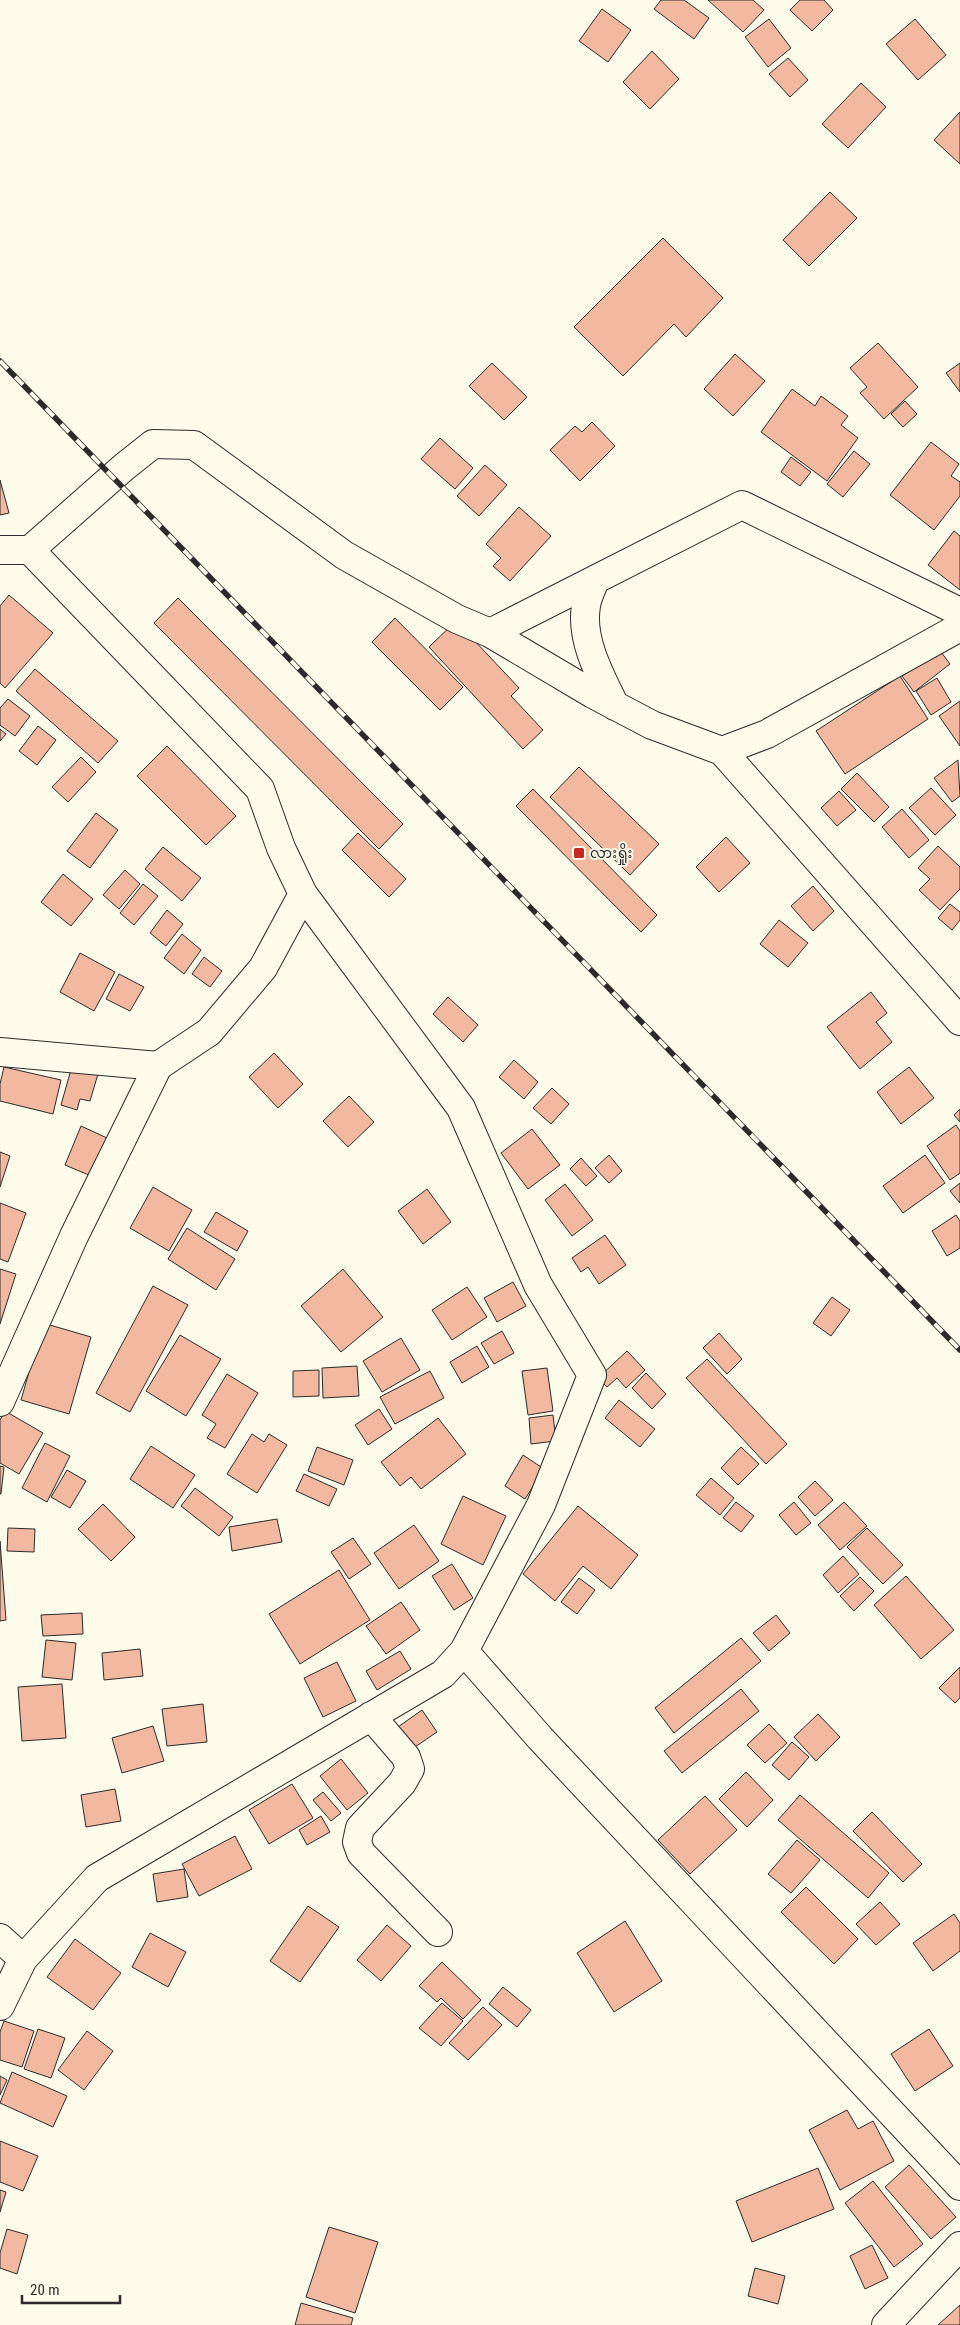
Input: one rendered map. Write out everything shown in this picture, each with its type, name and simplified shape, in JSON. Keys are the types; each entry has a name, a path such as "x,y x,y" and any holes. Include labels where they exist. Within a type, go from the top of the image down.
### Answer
{"street":[{"path":"0,550 30,550 124,467 153,444 194,445 344,555 457,619 490,633 615,706 652,725 722,751 960,1021"},
{"path":"490,633 742,505 960,612"},
{"path":"0,2006 23,1959 97,1878 443,1674 464,1651 540,1505 592,1375 538,1284 461,1108 303,894 282,848 260,789 30,550"},
{"path":"595,580 586,606 587,631 596,666 615,706"},
{"path":"722,751 775,730 960,627"},
{"path":"0,1402 74,1236 158,1066 209,1032 263,968 303,894"},
{"path":"0,1052 158,1066"},
{"path":"464,1651 540,1738 960,2186"},
{"path":"371,1716 406,1757 410,1769 402,1783 360,1828 357,1842 361,1854 438,1932"},
{"path":"0,1938 23,1959"},
{"path":"886,2325 960,2246"}],"building":[{"path":"661,0 684,0 709,18 694,39 654,9"},
{"path":"708,0 753,0 764,10 743,32"},
{"path":"800,0 824,0 833,10 812,31 790,10"},
{"path":"602,9 631,30 608,62 579,41"},
{"path":"769,19 791,48 768,67 745,37"},
{"path":"915,19 946,55 918,80 886,44"},
{"path":"652,51 679,79 650,109 623,82"},
{"path":"788,58 808,80 790,97 769,74"},
{"path":"861,83 886,107 848,148 822,124"},
{"path":"960,112 960,164 934,140"},
{"path":"830,192 857,218 809,266 783,240"},
{"path":"663,238 723,298 686,337 674,324 623,376 574,327"},
{"path":"878,343 918,387 884,419 860,393 867,387 850,368"},
{"path":"735,354 765,381 733,416 704,389"},
{"path":"492,363 527,397 504,420 469,386"},
{"path":"960,363 960,392 946,373"},
{"path":"792,389 815,406 821,396 848,416 841,425 858,438 827,481 761,432"},
{"path":"905,401 917,414 903,427 891,414"},
{"path":"592,422 615,446 580,481 550,450 575,426 582,432"},
{"path":"440,438 473,468 455,489 421,459"},
{"path":"931,442 959,464 951,476 960,482 960,496 934,530 890,495"},
{"path":"854,451 870,464 843,497 827,484"},
{"path":"791,457 811,472 800,486 781,472"},
{"path":"485,465 507,485 479,516 457,496"},
{"path":"0,480 9,513 0,515"},
{"path":"519,507 551,536 510,581 493,566 501,558 486,544"},
{"path":"954,531 960,536 960,590 928,565"},
{"path":"9,595 53,633 5,688 0,683 0,606"},
{"path":"178,598 403,824 379,849 154,623"},
{"path":"395,618 463,687 440,710 372,642"},
{"path":"456,621 519,688 511,696 543,730 523,749 429,647"},
{"path":"938,648 950,664 914,692 902,676"},
{"path":"35,669 118,741 98,763 16,691"},
{"path":"900,676 928,719 845,774 816,731"},
{"path":"937,678 951,702 931,715 916,691"},
{"path":"8,699 30,716 15,736 0,725 0,708"},
{"path":"960,701 960,746 939,716"},
{"path":"38,726 56,740 37,765 19,751"},
{"path":"0,729 6,734 0,741"},
{"path":"167,746 236,816 206,845 137,776"},
{"path":"81,757 96,772 68,802 52,787"},
{"path":"958,760 960,796 952,802 934,778"},
{"path":"579,767 659,844 630,875 550,797"},
{"path":"857,773 889,807 874,822 841,789"},
{"path":"931,788 956,815 935,835 909,808"},
{"path":"533,789 657,915 641,932 516,806"},
{"path":"839,791 856,810 837,826 821,808"},
{"path":"902,809 929,840 909,858 882,827"},
{"path":"96,813 118,830 90,868 67,851"},
{"path":"358,833 406,879 389,897 342,850"},
{"path":"726,837 750,863 719,892 696,867"},
{"path":"938,846 960,867 960,889 940,910 919,890 930,879 918,868"},
{"path":"163,847 201,878 182,901 145,869"},
{"path":"125,870 140,884 119,909 103,895"},
{"path":"63,874 93,899 71,926 41,902"},
{"path":"143,884 158,896 134,925 120,913"},
{"path":"813,886 834,911 813,931 791,906"},
{"path":"950,904 960,912 960,920 952,930 938,918"},
{"path":"167,910 183,924 166,946 150,933"},
{"path":"779,920 808,943 788,967 760,944"},
{"path":"182,934 201,950 184,974 164,958"},
{"path":"80,953 115,972 94,1011 60,992"},
{"path":"204,957 222,971 210,987 192,974"},
{"path":"119,974 144,987 130,1011 106,999"},
{"path":"871,992 887,1013 876,1022 892,1042 860,1069 827,1027"},
{"path":"448,997 478,1025 463,1042 433,1014"},
{"path":"274,1053 303,1084 278,1108 249,1077"},
{"path":"514,1060 538,1082 524,1099 499,1077"},
{"path":"72,1066 98,1074 90,1101 80,1099 77,1110 61,1105"},
{"path":"4,1067 61,1080 53,1114 0,1101 0,1084"},
{"path":"909,1067 934,1098 901,1124 877,1092"},
{"path":"552,1088 569,1104 551,1124 533,1108"},
{"path":"349,1096 374,1122 348,1147 323,1121"},
{"path":"960,1109 960,1122 954,1115"},
{"path":"956,1125 960,1131 960,1173 950,1180 927,1146"},
{"path":"81,1126 107,1138 91,1176 65,1165"},
{"path":"532,1129 560,1165 528,1189 501,1153"},
{"path":"0,1152 10,1156 0,1187"},
{"path":"609,1155 622,1171 609,1183 595,1168"},
{"path":"925,1155 945,1183 903,1213 883,1186"},
{"path":"581,1158 597,1176 586,1186 570,1169"},
{"path":"960,1183 960,1203 950,1191"},
{"path":"565,1184 593,1220 572,1236 545,1200"},
{"path":"153,1187 192,1210 169,1251 130,1228"},
{"path":"427,1189 451,1222 423,1244 398,1211"},
{"path":"0,1203 26,1213 8,1262 0,1259"},
{"path":"216,1212 248,1231 237,1251 204,1232"},
{"path":"956,1215 960,1221 960,1248 947,1256 932,1231"},
{"path":"187,1228 235,1259 216,1290 168,1259"},
{"path":"605,1235 626,1265 599,1284 588,1267 581,1272 572,1258"},
{"path":"0,1269 16,1274 0,1324"},
{"path":"343,1269 383,1317 341,1352 301,1306"},
{"path":"513,1282 526,1306 497,1322 484,1298"},
{"path":"153,1286 188,1305 130,1412 96,1393"},
{"path":"467,1287 487,1317 452,1340 432,1310"},
{"path":"832,1297 850,1310 831,1336 813,1323"},
{"path":"43,1323 91,1337 69,1414 21,1400"},
{"path":"502,1331 514,1353 494,1364 481,1343"},
{"path":"719,1333 742,1359 727,1374 703,1348"},
{"path":"180,1335 221,1359 186,1416 146,1391"},
{"path":"401,1338 420,1370 382,1392 363,1361"},
{"path":"477,1346 489,1367 462,1383 450,1362"},
{"path":"627,1351 645,1370 626,1388 617,1378 607,1387 598,1378"},
{"path":"707,1359 787,1444 766,1464 686,1378"},
{"path":"357,1366 359,1396 323,1398 322,1368"},
{"path":"547,1368 553,1411 528,1415 522,1371"},
{"path":"319,1370 319,1396 293,1397 293,1371"},
{"path":"430,1371 444,1398 395,1424 380,1397"},
{"path":"646,1373 666,1394 652,1409 632,1388"},
{"path":"227,1374 258,1393 225,1448 207,1438 216,1424 202,1415"},
{"path":"619,1400 655,1429 640,1447 605,1418"},
{"path":"379,1409 392,1429 368,1445 355,1425"},
{"path":"5,1411 43,1433 19,1474 0,1463 0,1420"},
{"path":"553,1415 556,1441 531,1444 529,1418"},
{"path":"438,1418 466,1454 421,1489 411,1477 400,1486 381,1462"},
{"path":"252,1434 264,1442 269,1434 287,1445 257,1493 227,1474"},
{"path":"45,1443 70,1456 47,1502 22,1488"},
{"path":"151,1446 195,1475 173,1508 130,1479"},
{"path":"317,1447 353,1460 344,1485 308,1471"},
{"path":"741,1447 759,1464 738,1485 721,1468"},
{"path":"523,1455 544,1469 525,1499 505,1486"},
{"path":"0,1466 4,1467 1,1494 0,1494"},
{"path":"67,1470 86,1481 70,1508 51,1497"},
{"path":"304,1474 337,1489 329,1506 296,1491"},
{"path":"711,1478 734,1498 720,1515 696,1495"},
{"path":"815,1481 833,1500 815,1516 798,1497"},
{"path":"195,1488 233,1517 219,1536 181,1506"},
{"path":"463,1496 506,1516 483,1565 441,1544"},
{"path":"736,1502 754,1516 741,1532 723,1518"},
{"path":"794,1502 811,1523 796,1535 779,1515"},
{"path":"844,1502 867,1526 840,1550 818,1525"},
{"path":"103,1504 135,1537 111,1561 78,1529"},
{"path":"578,1506 638,1555 611,1589 583,1566 555,1601 523,1574"},
{"path":"277,1519 282,1542 232,1551 229,1527"},
{"path":"414,1525 439,1561 399,1589 374,1553"},
{"path":"8,1528 35,1529 34,1552 7,1551"},
{"path":"867,1528 903,1565 883,1584 847,1547"},
{"path":"353,1538 371,1564 349,1579 331,1552"},
{"path":"0,1541 6,1620 0,1621"},
{"path":"843,1556 859,1574 838,1593 823,1575"},
{"path":"452,1564 473,1598 454,1610 432,1576"},
{"path":"339,1570 370,1620 300,1664 269,1614"},
{"path":"906,1576 954,1630 921,1659 874,1605"},
{"path":"860,1577 874,1591 854,1611 840,1596"},
{"path":"579,1578 595,1590 577,1614 561,1602"},
{"path":"401,1602 420,1630 386,1654 366,1626"},
{"path":"82,1613 83,1634 43,1636 41,1615"},
{"path":"776,1615 790,1633 769,1651 753,1633"},
{"path":"741,1638 761,1661 674,1733 655,1708"},
{"path":"46,1640 76,1643 72,1680 42,1677"},
{"path":"140,1649 143,1676 104,1680 102,1653"},
{"path":"400,1651 411,1669 377,1690 366,1671"},
{"path":"337,1662 356,1701 323,1717 304,1678"},
{"path":"960,1667 960,1698 955,1703 939,1688"},
{"path":"62,1684 66,1738 22,1741 18,1687"},
{"path":"741,1689 759,1711 682,1773 664,1751"},
{"path":"203,1704 207,1742 167,1746 162,1709"},
{"path":"422,1710 437,1732 412,1749 398,1727"},
{"path":"818,1714 840,1737 816,1761 794,1737"},
{"path":"769,1724 787,1743 765,1763 747,1745"},
{"path":"153,1726 164,1761 122,1773 112,1738"},
{"path":"792,1742 809,1757 789,1780 772,1765"},
{"path":"341,1759 368,1793 347,1810 320,1776"},
{"path":"746,1772 773,1800 747,1827 719,1799"},
{"path":"292,1784 313,1818 269,1844 249,1810"},
{"path":"115,1789 121,1821 86,1827 81,1795"},
{"path":"323,1792 341,1813 331,1821 313,1800"},
{"path":"800,1795 889,1873 868,1898 778,1820"},
{"path":"705,1796 737,1830 690,1874 658,1840"},
{"path":"872,1812 922,1864 903,1882 853,1831"},
{"path":"321,1816 330,1832 307,1845 299,1830"},
{"path":"235,1836 252,1869 199,1896 182,1864"},
{"path":"797,1840 820,1860 791,1893 768,1874"},
{"path":"184,1869 188,1897 157,1902 153,1874"},
{"path":"806,1887 858,1939 834,1964 781,1912"},
{"path":"880,1902 900,1924 876,1945 856,1924"},
{"path":"308,1906 339,1927 300,1982 270,1961"},
{"path":"954,1914 960,1923 960,1951 933,1971 913,1943"},
{"path":"625,1921 662,1981 614,2012 577,1953"},
{"path":"387,1925 411,1946 381,1981 357,1960"},
{"path":"150,1933 186,1952 168,1987 132,1967"},
{"path":"75,1939 121,1973 93,2010 47,1977"},
{"path":"442,1962 481,2000 463,2019 441,1998 437,2002 419,1986"},
{"path":"503,1987 531,2010 517,2027 489,2004"},
{"path":"442,2003 463,2021 441,2046 419,2028"},
{"path":"483,2007 502,2025 468,2060 449,2043"},
{"path":"4,2021 34,2031 22,2067 0,2060 0,2032"},
{"path":"38,2029 65,2038 51,2078 24,2069"},
{"path":"929,2029 953,2066 915,2091 891,2054"},
{"path":"87,2031 113,2051 84,2090 58,2070"},
{"path":"12,2072 67,2096 53,2127 0,2103"},
{"path":"0,2076 7,2080 0,2095"},
{"path":"847,2110 858,2129 873,2121 894,2161 840,2190 809,2130"},
{"path":"0,2141 38,2156 23,2191 0,2182"},
{"path":"909,2165 956,2217 931,2239 885,2187"},
{"path":"818,2168 834,2209 752,2242 736,2201"},
{"path":"873,2181 923,2244 894,2267 845,2203"},
{"path":"0,2190 6,2192 0,2212"},
{"path":"329,2227 378,2242 355,2313 306,2297"},
{"path":"7,2229 28,2235 17,2274 0,2268 0,2253"},
{"path":"872,2245 888,2278 865,2289 850,2256"},
{"path":"755,2268 785,2276 778,2304 748,2296"},
{"path":"301,2303 353,2318 351,2325 295,2325"},
{"path":"960,2305 960,2325 938,2325"}],"railway":[{"path":"0,361 960,1350"}],"place":[{"name":"လားရှိုး","path":"579,853"}]}
